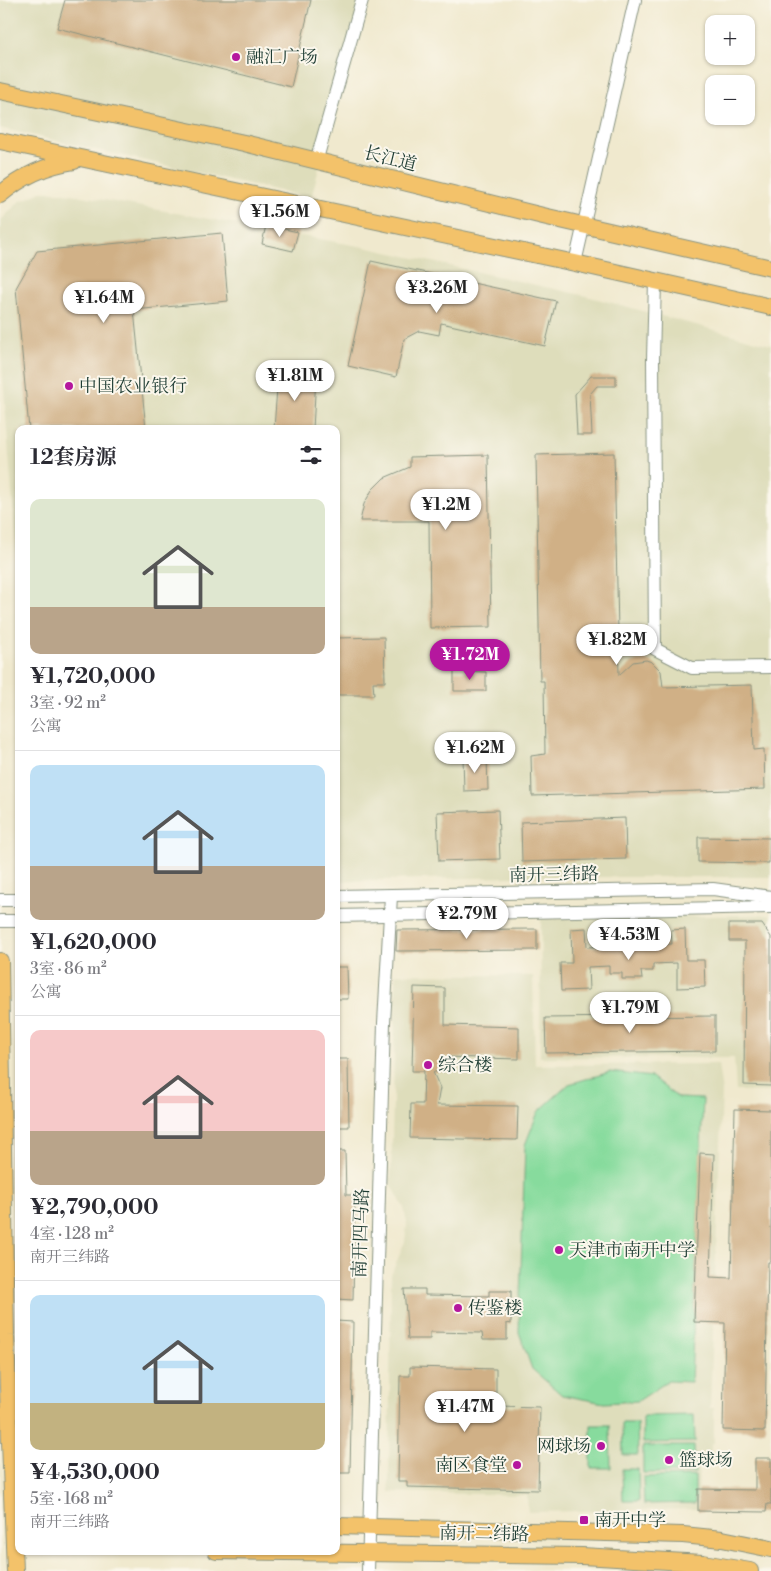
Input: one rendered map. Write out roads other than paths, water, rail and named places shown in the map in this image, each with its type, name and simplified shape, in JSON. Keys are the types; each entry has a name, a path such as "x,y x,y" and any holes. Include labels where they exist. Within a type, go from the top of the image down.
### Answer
{"main road":[{"name":"长江道","path":"0,91 244,143 585,226 771,268"},
{"path":"0,96 24,96"},
{"path":"0,141 575,263 771,307"},
{"path":"0,194 20,180 48,166 84,160"},
{"path":"0,961 10,1519 11,1549 15,1571"},
{"name":"南开二纬路","path":"340,1526 683,1535 722,1538 771,1549"},
{"name":"南开二纬路","path":"340,1552 659,1560 728,1566 750,1571"}],"street":[{"path":"316,162 362,0"},
{"path":"575,263 585,226 635,0"},
{"path":"655,281 653,359 655,649 692,668 771,667"},
{"name":"南开三纬路","path":"340,896 713,888 771,897"},
{"name":"南开四马路","path":"368,1571 384,1023 391,896"},
{"path":"0,900 15,900"},
{"name":"南开三纬路","path":"340,916 771,907"},
{"path":"0,921 15,921"}],"place":[{"name":"融汇广场","path":"236,57"},
{"name":"中国农业银行","path":"69,386"},
{"name":"综合楼","path":"428,1065"},
{"name":"天津市南开中学","path":"559,1250"},
{"name":"传鉴楼","path":"458,1308"},
{"name":"网球场","path":"601,1446"},
{"name":"篮球场","path":"669,1460"},
{"name":"南区食堂","path":"517,1465"},
{"name":"南开中学","path":"584,1520"}]}
